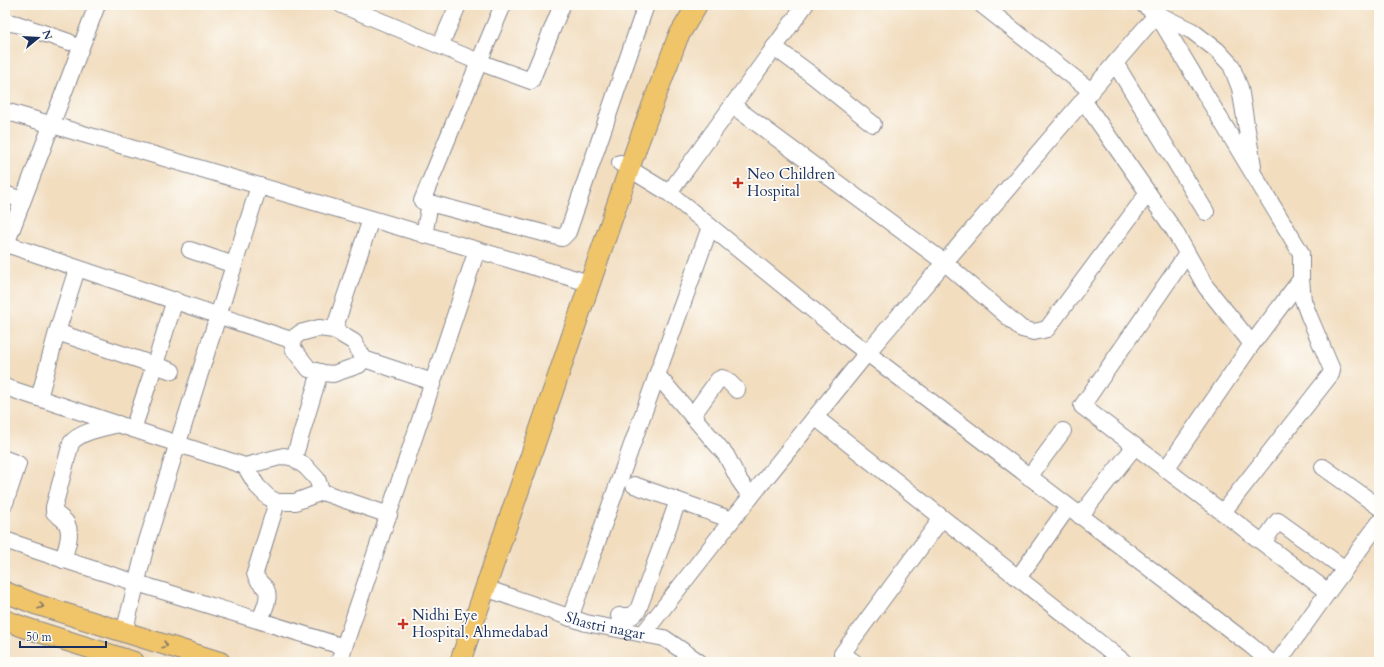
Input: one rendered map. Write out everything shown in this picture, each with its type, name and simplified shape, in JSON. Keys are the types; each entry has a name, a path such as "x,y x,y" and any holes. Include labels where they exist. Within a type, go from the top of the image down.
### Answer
{"main road":[{"path":"624,166 634,118 664,40 682,5"},
{"path":"460,662 584,281 609,198 678,38 697,5"},
{"path":"447,662 584,281"},
{"path":"5,592 35,604 220,662"},
{"path":"5,620 133,662"}],"street":[{"path":"97,5 22,200 6,246 175,300 291,340"},
{"path":"440,46 458,5"},
{"path":"503,5 422,201 562,238 568,232 646,5"},
{"path":"348,6 479,62 531,81 562,5"},
{"path":"669,193 805,5"},
{"path":"982,5 1087,96 1148,193 1174,230 1206,287 1252,344"},
{"path":"643,634 732,520 867,353 1115,63 1150,10"},
{"path":"1150,10 1254,174 1301,252 1303,300 1332,370 1331,374 1223,512"},
{"path":"1150,10 1192,31 1217,50 1231,65 1240,88 1254,174"},
{"path":"5,22 17,24 69,42"},
{"path":"774,47 812,75 873,124"},
{"path":"1115,63 1206,212"},
{"path":"732,106 944,262 1022,329 1034,332 1047,328 1148,193"},
{"path":"5,112 584,281"},
{"path":"624,166 669,193 867,353 1250,645 1270,662"},
{"path":"124,632 147,541 259,186"},
{"path":"5,194 22,200"},
{"path":"424,235 430,203"},
{"path":"334,330 371,219"},
{"path":"570,618 710,227"},
{"path":"190,250 234,265"},
{"path":"339,662 477,250"},
{"path":"1187,254 1082,406 1328,592"},
{"path":"39,398 57,332 77,269"},
{"path":"1166,469 1252,344 1301,279"},
{"path":"125,426 155,364 175,300"},
{"path":"291,340 300,333 319,328 334,330 354,342 364,359 433,382"},
{"path":"57,332 172,371"},
{"path":"291,340 294,350 309,369 320,372 333,374 358,365 364,359"},
{"path":"294,458 320,372"},
{"path":"657,375 726,455 739,480 751,497"},
{"path":"692,416 718,380 722,378 727,380 737,390"},
{"path":"5,387 246,466 284,456 294,458 306,467 317,479 322,492"},
{"path":"815,417 1124,662"},
{"path":"64,560 69,540 68,529 66,523 54,512 54,507 71,443 74,439 87,433 125,426"},
{"path":"1029,477 1063,432"},
{"path":"1018,578 1074,511 1135,446"},
{"path":"5,459 18,464 5,503"},
{"path":"246,466 257,486 268,497 277,502 295,502 322,492 389,515"},
{"path":"1323,467 1379,507"},
{"path":"634,485 732,520"},
{"path":"619,616 632,616 638,610 678,501"},
{"path":"260,620 268,596 266,588 256,577 255,573 277,502"},
{"path":"854,662 842,654 942,518"},
{"path":"1263,542 1278,521 1345,569"},
{"path":"1278,662 1379,523"},
{"path":"6,542 136,584 260,620 344,647"},
{"name":"Shastri nagar","path":"485,588 586,623 664,638 699,662"}],"place":[{"name":"Neo Children Hospital","path":"738,183"},
{"name":"Nidhi Eye Hospital, Ahmedabad","path":"403,624"}]}
